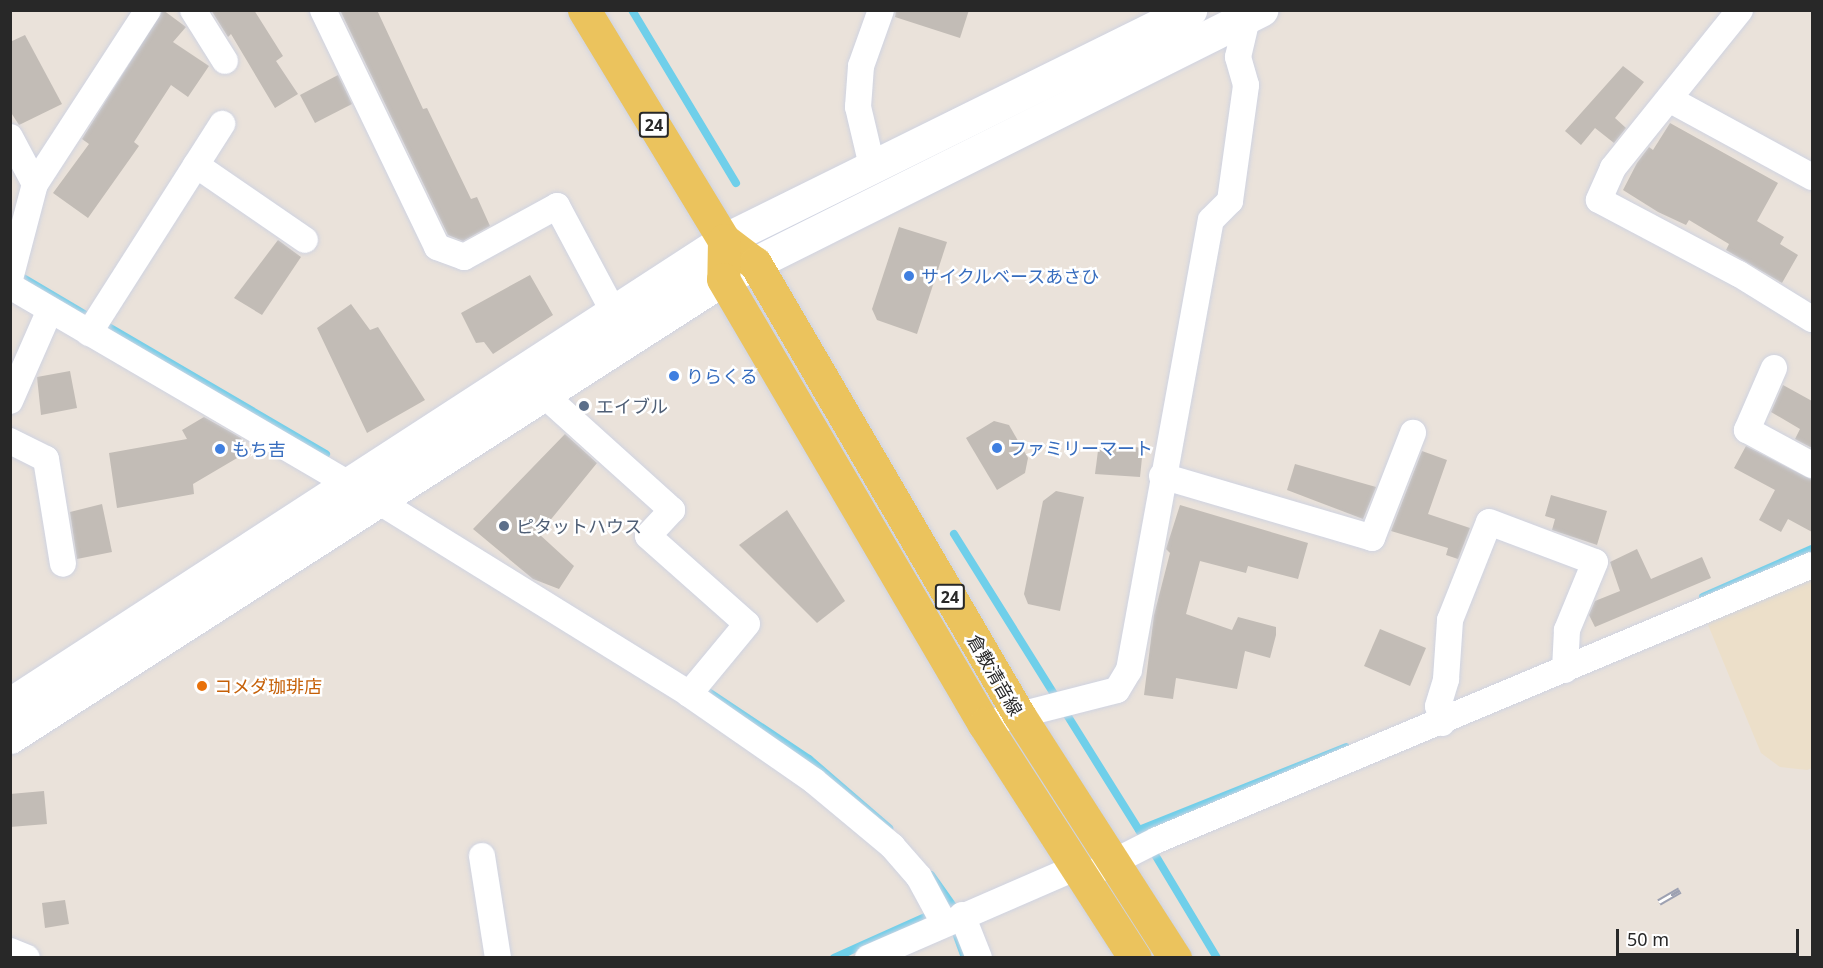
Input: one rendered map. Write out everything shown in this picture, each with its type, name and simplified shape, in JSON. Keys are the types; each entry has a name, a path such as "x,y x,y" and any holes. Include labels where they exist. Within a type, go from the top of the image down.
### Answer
{"main road":[{"name":"倉敷清音線","path":"584,10 724,240 755,263 1045,708 1091,869 1135,957"},
{"path":"723,279 724,240"},
{"name":"倉敷清音線","path":"723,279 984,724 1091,869 1175,957"}],"street":[{"path":"10,279 35,184 148,10"},
{"path":"193,10 225,61"},
{"path":"324,10 437,247 464,256 557,206 613,311"},
{"path":"872,166 858,107 861,66 881,10"},
{"path":"10,704 345,482 724,240 1190,10"},
{"path":"1740,10 1613,168 1599,200 1739,274 1812,319"},
{"path":"10,737 73,701 375,499 723,279 1252,13"},
{"path":"984,724 1116,690 1129,670 1162,476 1211,220 1230,201 1246,85 1238,57 1252,13"},
{"path":"1669,99 1812,177"},
{"path":"89,333 222,124"},
{"path":"10,136 35,184"},
{"path":"196,165 305,240"},
{"path":"10,286 375,499 688,694 862,819 919,877 945,915 979,957"},
{"path":"10,401 50,310"},
{"path":"1774,368 1747,430 1812,465"},
{"path":"542,393 672,510 648,536 747,624 688,694"},
{"path":"1162,476 1372,538 1413,433"},
{"path":"10,441 46,459 63,564"},
{"path":"1440,714 1446,679 1450,620 1489,522 1595,562 1564,662"},
{"path":"868,957 945,915 1091,869 1440,714 1564,662 1812,565"},
{"path":"482,856 498,957"},
{"path":"10,951 27,957"}],"shaded area":[{"path":"1812,574 1812,768 1807,770 1780,767 1761,753 1706,620"}],"building":[{"path":"163,10 186,27 173,42 209,66 188,97 171,85 134,142 139,146 88,218 53,193 89,144 82,139"},
{"path":"211,10 254,10 283,56 276,61 298,94 275,108 231,34 228,37"},
{"path":"340,10 377,10 423,109 427,108 471,199 477,197 490,226 463,241 448,235"},
{"path":"896,10 969,10 960,38 895,17"},
{"path":"25,35 62,104 19,125 10,111 10,42"},
{"path":"1623,66 1644,82 1615,118 1626,128 1614,143 1595,128 1581,145 1565,131"},
{"path":"338,75 352,104 315,123 300,95"},
{"path":"1670,123 1778,183 1757,221 1784,237 1780,244 1798,255 1782,283 1726,250 1729,244 1689,220 1686,225 1658,212 1623,190 1637,163 1649,147 1653,150"},
{"name":"サイクルベースあさひ","path":"899,227 947,242 917,334 877,320 872,309"},
{"path":"278,240 301,257 262,315 234,298"},
{"path":"530,275 553,315 493,354 484,342 476,343 461,313"},
{"path":"351,304 370,330 378,327 425,400 367,433 317,328"},
{"path":"70,371 77,408 41,415 37,377"},
{"path":"1783,385 1812,401 1812,448 1795,439 1800,429 1771,412"},
{"path":"204,417 241,438 249,451 193,484 194,494 117,508 109,453 187,439 182,430"},
{"name":"ファミリーマート","path":"994,421 1009,425 1028,458 1025,473 997,490 966,438"},
{"path":"565,434 597,463 539,534 574,566 559,589 533,579 473,529"},
{"path":"1099,443 1143,448 1140,477 1095,474"},
{"path":"1746,446 1812,480 1812,532 1788,519 1781,532 1759,520 1775,490 1734,468"},
{"path":"1422,451 1447,460 1428,514 1470,528 1458,559 1446,555 1448,548 1391,531"},
{"path":"1295,464 1376,487 1363,519 1287,490"},
{"path":"1056,491 1084,497 1060,611 1028,604 1024,594 1043,501"},
{"path":"1551,495 1607,511 1597,545 1552,530 1555,519 1545,516"},
{"path":"102,504 112,552 77,559 70,512"},
{"path":"1180,505 1308,543 1298,579 1248,566 1246,573 1200,561 1186,614 1232,630 1238,617 1276,627 1276,635 1270,658 1245,651 1237,689 1176,678 1173,699 1144,695 1154,615 1170,553 1166,549"},
{"path":"787,510 845,601 817,623 739,545"},
{"path":"1637,549 1651,579 1702,557 1711,578 1595,627 1589,615 1595,601 1620,591 1610,562"},
{"path":"1380,629 1426,648 1410,686 1364,666"},
{"path":"44,791 47,824 10,827 10,794"},
{"path":"65,900 69,924 45,928 42,903"}],"waterway":[{"path":"632,10 736,183"},
{"path":"18,275 86,315"},
{"path":"105,325 326,454"},
{"path":"954,534 1141,833"},
{"path":"1703,597 1812,549"},
{"path":"707,691 809,759 889,828"},
{"path":"1139,830 1346,747"},
{"path":"1151,848 1217,958"},
{"path":"931,875 955,909"},
{"path":"834,958 934,913"},
{"path":"956,933 965,958"}],"railway":[{"path":"1659,902 1680,890"}],"place":[{"name":"サイクルベースあさひ","path":"909,276"},
{"name":"りらくる","path":"674,376"},
{"name":"エイブル","path":"584,406"},
{"name":"ファミリーマート","path":"997,448"},
{"name":"もち吉","path":"220,449"},
{"name":"ピタットハウス","path":"504,526"},
{"name":"コメダ珈琲店","path":"202,686"}]}
